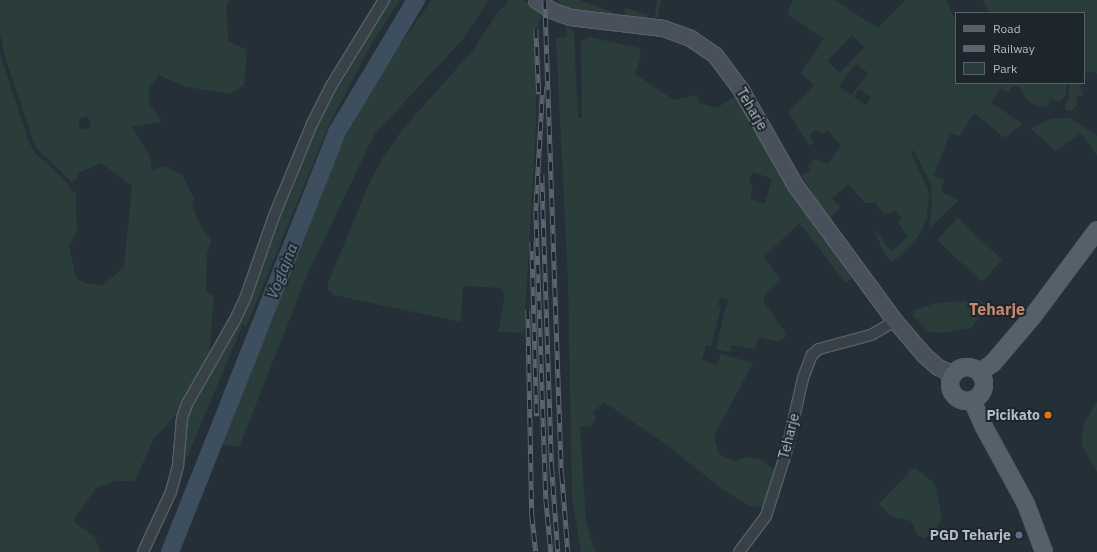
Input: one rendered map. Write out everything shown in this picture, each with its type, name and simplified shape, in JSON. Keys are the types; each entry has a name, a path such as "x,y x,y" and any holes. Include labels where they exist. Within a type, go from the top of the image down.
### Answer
{"main road":[{"path":"980,372 993,363 1033,316 1097,230"},
{"path":"966,367 980,372 984,380 984,390 972,400 957,398 952,391 953,374 966,367"},
{"path":"972,400 1026,504 1044,552"}],"street":[{"path":"143,552 171,492 178,465 182,418 187,404 235,320 246,296 274,216 312,124 331,86 384,0"},
{"name":"Teharje","path":"536,0 551,10 570,17 663,28 690,38 715,55 742,90 795,185 895,321 924,355 938,367 953,374"},
{"name":"Teharje","path":"740,552 766,516 786,453 803,378 812,355 819,349 871,335 895,321"}],"green space":[{"path":"0,0 230,0 226,5 228,41 247,50 244,85 230,94 186,87 159,75 149,89 149,103 162,122 132,127 149,154 152,170 165,166 182,175 194,198 192,206 201,226 211,240 207,254 206,291 214,296 209,353 176,414 153,440 135,481 115,481 96,488 73,521 95,537 100,552 0,552 0,54 29,142 35,153 63,178 76,195 77,232 69,246 76,278 86,284 103,285 124,267 132,186 101,163 77,174 77,179 72,182 39,151 34,143 6,60 0,34","holes":["88,116 91,128 80,130 78,119"]},
{"path":"387,0 400,0 373,41 329,125 246,327 243,324 186,460 183,457 186,420 190,403 249,299 316,124 336,85"},
{"path":"432,0 489,0 463,39 374,135 308,273 239,447 221,444 270,314 345,137 391,57"},
{"path":"509,0 523,0 542,12 536,32 536,123 524,333 498,332 505,296 501,288 463,286 461,322 334,295 328,290 328,283 368,186 382,159 402,130 473,50 498,12"},
{"path":"558,0 579,0 624,16 625,8 649,15 648,22 597,17 562,7"},
{"path":"657,0 661,0 657,19 655,18"},
{"path":"793,0 834,0 878,28 906,0 946,0 955,20 955,84 1066,84 1066,96 1060,102 1050,98 1048,107 1036,105 1026,99 1020,87 1012,86 1008,93 1000,88 991,102 1022,124 1005,138 974,113 959,136 950,133 934,175 944,180 941,192 959,200 929,229 932,203 931,184 913,150 911,152 929,193 927,216 923,229 914,241 894,261 890,261 882,250 875,230 891,251 908,237 897,222 902,218 895,210 885,215 875,203 865,203 848,184 832,198 840,207 829,219 801,175 810,170 808,166 815,159 827,164 841,146 828,130 822,134 816,129 810,135 814,142 809,146 788,112 814,85 801,73 824,39 787,14","holes":["852,35 864,47 840,73 827,61","856,64 868,73 851,95 839,86","859,89 871,97 866,105 854,97"]},
{"path":"983,0 1097,0 1097,74 1092,71 1086,73 1085,76 1085,12 989,12"},
{"path":"567,25 574,32 578,118 582,118 581,42 589,37 639,48 641,56 635,74 674,100 697,95 699,103 717,108 737,95 854,276 846,283 799,223 764,257 780,279 765,294 764,303 785,332 785,337 779,341 773,341 759,337 755,349 731,345 730,352 716,349 725,309 729,300 723,297 720,298 718,305 721,307 711,346 706,345 702,360 718,365 720,354 753,363 714,436 719,454 734,461 747,457 762,460 775,470 768,499 762,507 750,506 724,490 661,441 604,402 593,412 596,419 591,426 580,427 586,522 595,552 581,552 572,498 568,280 556,38 567,37","holes":["753,172 772,179 765,203 750,199 753,187 749,182"]},
{"path":"1069,84 1082,84 1080,87 1083,95 1076,98 1077,105 1072,111 1066,110 1065,105 1069,99"},
{"path":"1071,118 1097,136 1097,156 1081,133 1056,151 1030,128 1052,119"},
{"path":"958,218 1002,260 982,282 937,240"},
{"path":"980,300 988,305 971,328 941,333 928,331 913,316 915,310 936,303"},
{"path":"1097,402 1097,472 1081,444 1084,423"},
{"path":"914,467 935,484 942,519 933,533 925,538 918,535 911,521 892,517 879,504"}],"waterway":[{"name":"Voglajna","path":"170,552 337,132 416,0"}],"railway":[{"path":"545,0 562,475 568,552"},
{"path":"536,29 539,94"},
{"path":"543,86 536,211 546,499 551,552"},
{"path":"542,174 552,468 558,552"},
{"path":"532,242 537,416"},
{"path":"528,310 532,515 536,552"}],"place":[{"name":"Picikato","path":"1048,415"},
{"name":"PGD Teharje","path":"1019,535"}],"district":[{"name":"Teharje","path":"997,309"}]}
